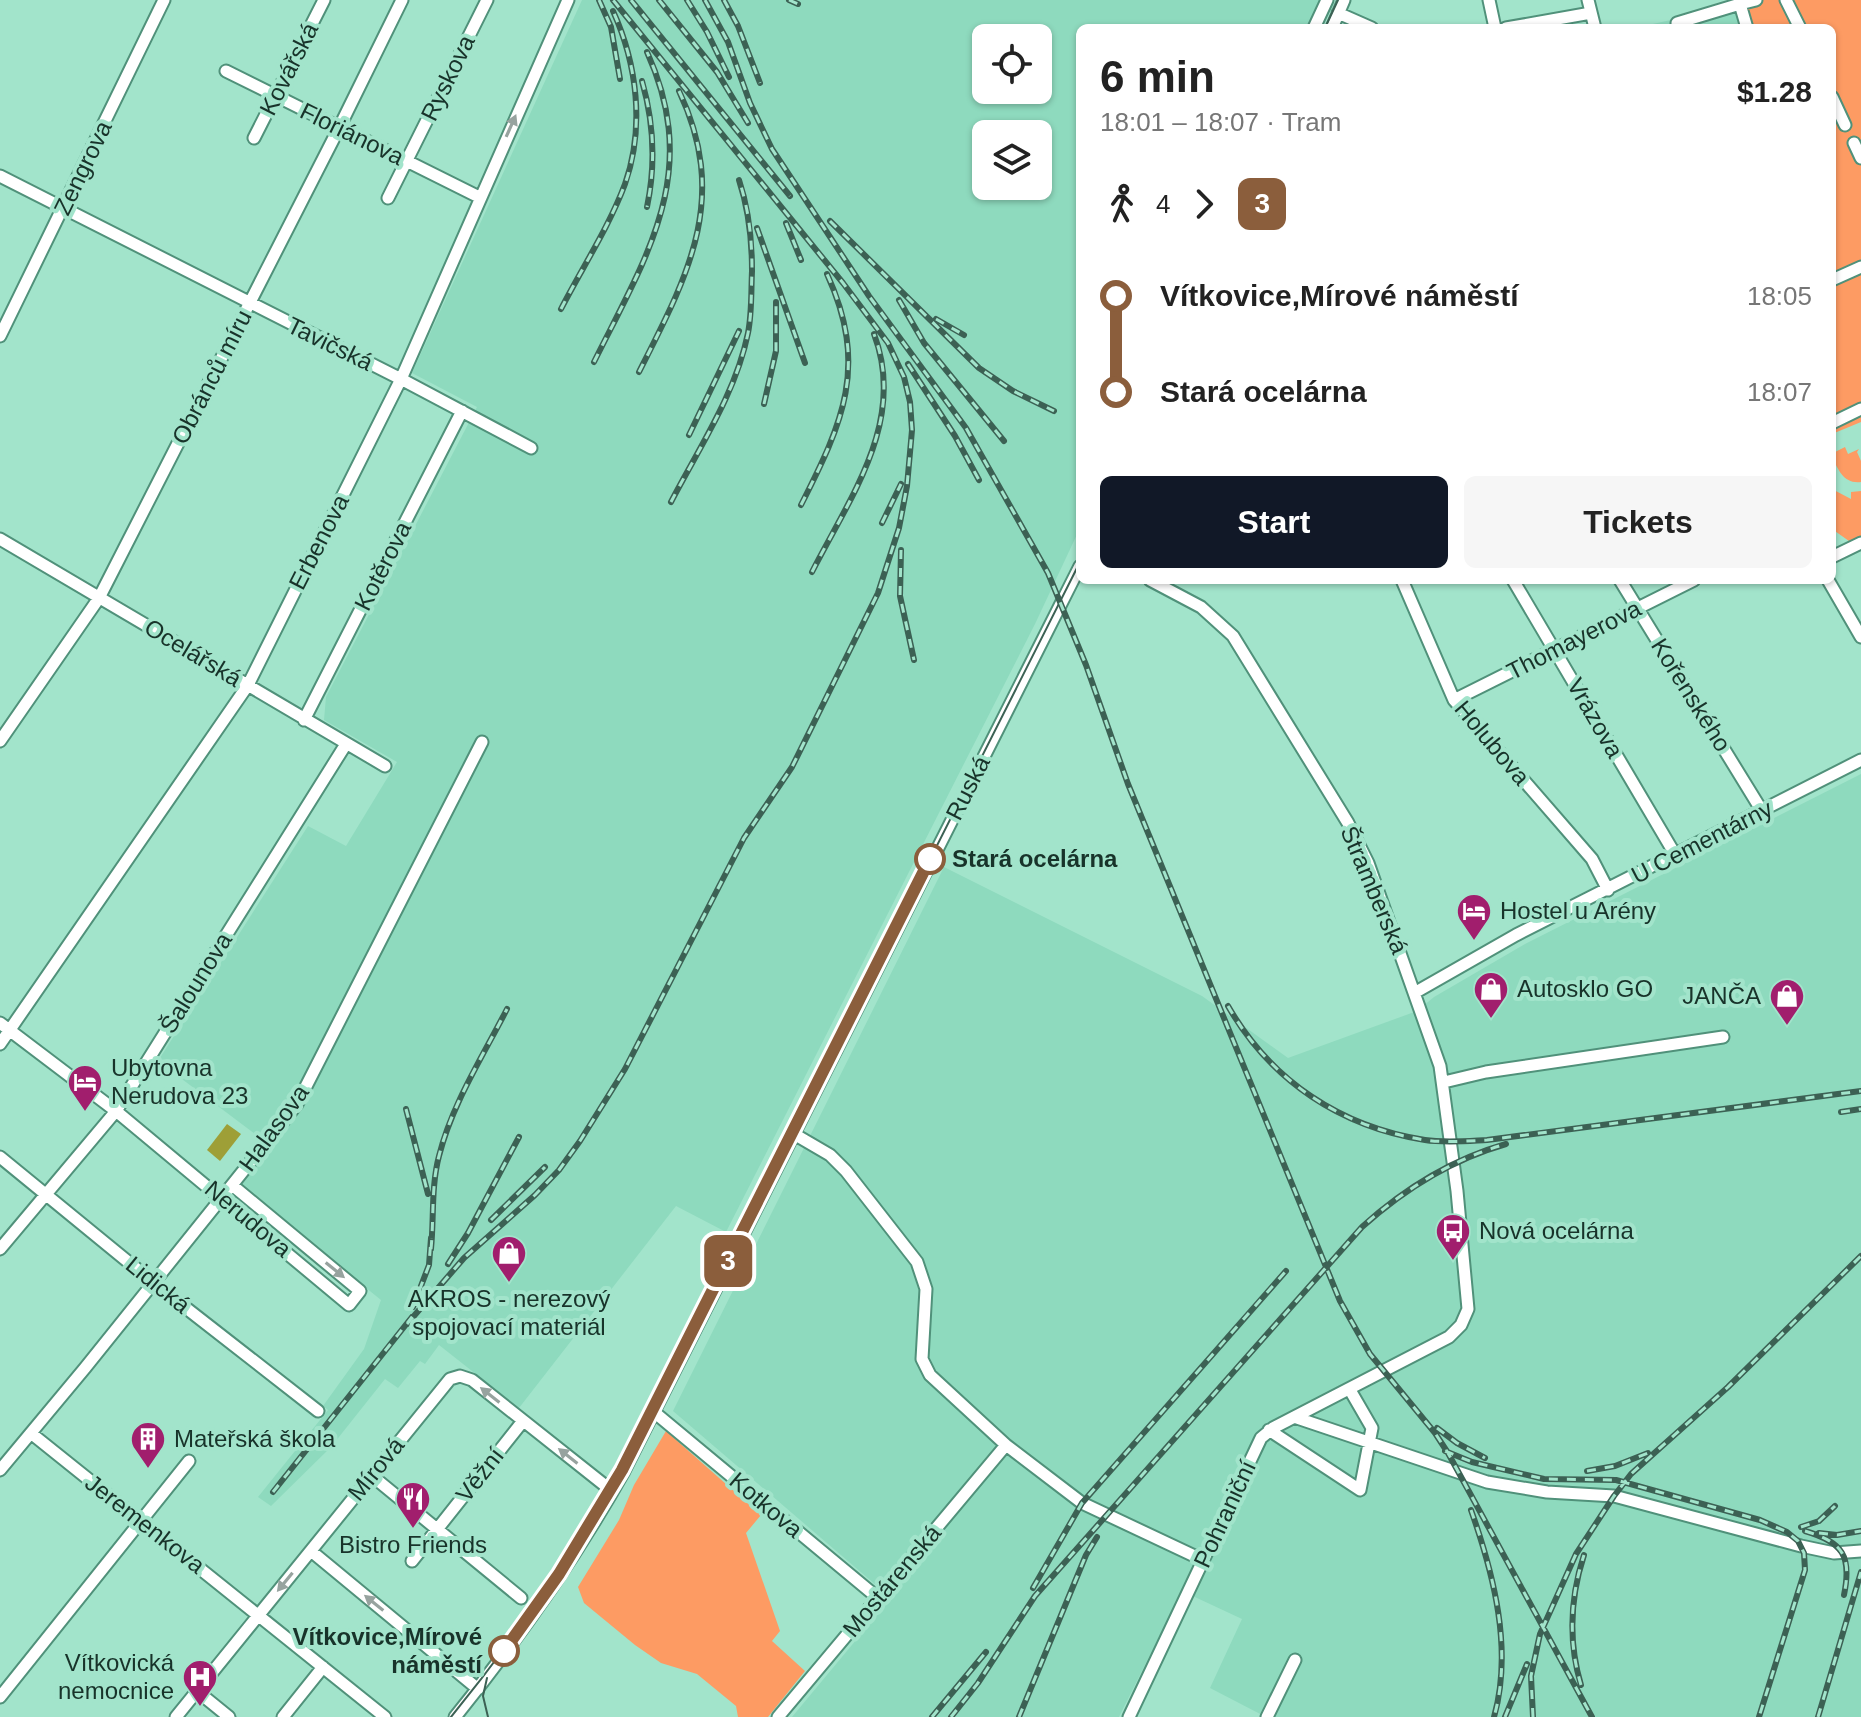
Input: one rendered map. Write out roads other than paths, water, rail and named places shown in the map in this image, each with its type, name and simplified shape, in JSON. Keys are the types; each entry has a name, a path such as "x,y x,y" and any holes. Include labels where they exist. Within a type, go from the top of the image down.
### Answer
{"street":[{"name":"Zengrova","path":"0,336 164,0"},
{"name":"Kovářská","path":"254,138 324,0"},
{"name":"Obránců míru","path":"0,741 99,598 402,0"},
{"name":"Ryskova","path":"388,198 487,0"},
{"name":"Erbenova","path":"0,1044 248,685 401,379 568,0"},
{"path":"1316,24 1327,0"},
{"path":"1334,24 1344,0"},
{"path":"1489,0 1494,24"},
{"path":"1588,0 1594,24"},
{"path":"1677,24 1756,0"},
{"path":"1786,0 1798,24"},
{"path":"1740,4 1746,24"},
{"path":"1338,13 1363,24"},
{"path":"1529,24 1591,13"},
{"name":"Floriánova","path":"226,71 479,197"},
{"path":"1836,106 1845,125"},
{"path":"1854,143 1861,158"},
{"name":"Tavičská","path":"0,176 531,448"},
{"path":"1836,278 1861,267"},
{"path":"1836,421 1861,409"},
{"name":"Kotěrova","path":"304,720 462,411"},
{"name":"Ocelářská","path":"0,539 385,766"},
{"path":"1836,555 1861,543"},
{"name":"Ruská","path":"455,1717 541,1605 612,1491 1076,574"},
{"name":"Štramberská","path":"1161,584 1210,613 1238,642 1357,839 1434,1042 1444,1082 1467,1314 1453,1334 1350,1390"},
{"name":"Holubova","path":"1404,584 1454,700 1592,859 1608,890"},
{"name":"Vrázova","path":"1515,584 1676,856"},
{"name":"Kořenského","path":"1622,584 1762,811"},
{"name":"Thomayerova","path":"1454,700 1686,584"},
{"path":"1830,584 1861,637"},
{"name":"Halasova","path":"0,1470 297,1104 482,742"},
{"name":"Šalounova","path":"0,1249 116,1111 346,744"},
{"name":"U Cementárny","path":"1416,992 1504,942 1861,760"},
{"name":"Nerudova","path":"0,1023 223,1197 349,1305 360,1291 232,1185"},
{"path":"1444,1082 1486,1072 1723,1037"},
{"path":"794,1134 830,1155 846,1171 917,1262 926,1289 922,1359 930,1375 1006,1445 1082,1503 1203,1560"},
{"name":"Lidická","path":"0,1157 318,1411"},
{"name":"Mírová","path":"176,1717 446,1382 454,1377 468,1378 612,1491"},
{"path":"1350,1390 1372,1428 1360,1490 1269,1430 1294,1417 1350,1390"},
{"name":"Kotkova","path":"654,1412 878,1598"},
{"path":"1294,1417 1487,1482 1547,1492 1614,1496 1801,1546 1834,1553 1861,1551"},
{"name":"Věžní","path":"412,1561 523,1421"},
{"name":"Pohraniční","path":"1129,1717 1259,1442 1269,1430"},
{"name":"Jeremenkova","path":"32,1434 385,1717"},
{"name":"Mostárenská","path":"778,1717 1006,1445"},
{"path":"0,1697 189,1461"},
{"path":"371,1475 521,1598"},
{"path":"311,1551 478,1689"},
{"path":"1267,1717 1295,1660"},
{"path":"283,1717 323,1667"},
{"path":"197,1691 229,1717"}],"tram line":[{"path":"1327,24 1338,0"},
{"path":"451,1717 542,1597 622,1470 1076,570"},
{"name":"3","path":"504,1651 559,1574 622,1470 930,859"},
{"path":"487,1678 483,1696 488,1717"}],"railway":[{"path":"599,0 611,27 620,79"},
{"path":"407,1324 464,1258 559,1170 625,1069 744,838 792,767 878,593 899,528 907,486 912,430 910,402 904,377 888,343 843,283 613,0"},
{"path":"631,0 790,196"},
{"path":"659,0 717,72 748,123"},
{"path":"687,0 729,77"},
{"path":"705,0 728,42 750,103 772,149 869,296 966,428 1048,573 1086,665 1128,784 1340,1301 1370,1354 1448,1453 1592,1717"},
{"path":"724,0 738,26 760,83"},
{"path":"789,0 798,4"},
{"path":"561,309 611,216 625,184 635,140 633,74 613,11"},
{"path":"594,362 649,249 661,212 668,175 669,136 663,96 647,52"},
{"path":"642,81 652,144 652,175 647,207"},
{"path":"639,372 687,269 702,202 701,167 694,130 679,91"},
{"path":"671,502 726,399 748,333 751,248 748,214 739,180"},
{"path":"830,221 979,368 1013,391 1054,411"},
{"path":"786,223 801,260"},
{"path":"757,228 805,363"},
{"path":"801,505 829,447 846,393 847,337 840,307 827,274"},
{"path":"899,300 924,343 1004,441"},
{"path":"764,404 776,351 776,302"},
{"path":"936,319 964,335"},
{"path":"689,435 739,331"},
{"path":"812,572 857,487 879,428 884,397 882,366 874,334"},
{"path":"908,364 955,436 979,480"},
{"path":"882,523 901,484"},
{"path":"901,550 900,596 914,660"},
{"path":"1228,1006 1265,1057 1311,1096 1365,1124 1425,1140 1487,1140 1861,1091"},
{"path":"431,1249 435,1179 445,1137 469,1081 507,1009"},
{"path":"406,1109 428,1194"},
{"path":"1841,1112 1861,1109"},
{"path":"448,1264 519,1137"},
{"path":"951,1717 978,1683 1035,1596 1362,1227 1430,1177 1467,1158 1506,1144"},
{"path":"491,1220 545,1167"},
{"path":"413,1307 429,1265 431,1238"},
{"path":"1533,1717 1531,1676 1540,1634 1576,1554 1614,1496 1631,1474 1728,1387 1861,1256"},
{"path":"1033,1588 1082,1503 1286,1271"},
{"path":"273,1492 412,1317"},
{"path":"1437,1428 1485,1458"},
{"path":"1445,1451 1472,1462 1544,1479 1616,1480 1760,1520 1787,1532 1798,1541 1804,1553 1805,1570 1759,1717"},
{"path":"1587,1471 1615,1466 1648,1453"},
{"path":"1801,1527 1819,1521 1835,1506"},
{"path":"1471,1510 1487,1560 1501,1639 1502,1666 1494,1717"},
{"path":"1805,1531 1828,1540 1842,1552 1847,1570 1844,1595"},
{"path":"1819,1533 1837,1535 1861,1531"},
{"path":"1019,1717 1086,1555 1097,1537"},
{"path":"1581,1685 1574,1652 1572,1620 1584,1555"},
{"path":"1818,1717 1861,1572"},
{"path":"932,1717 986,1652"},
{"path":"1505,1717 1527,1664"}],"place":[{"name":"Stará ocelárna","path":"930,859"},
{"name":"Hostel u Arény","path":"1474,942"},
{"name":"Autosklo GO","path":"1491,1020"},
{"name":"JANČA","path":"1787,1027"},
{"name":"Ubytovna Nerudova 23","path":"85,1113"},
{"name":"Nová ocelárna","path":"1453,1262"},
{"name":"AKROS - nerezový spojovací materiál","path":"509,1284"},
{"name":"Mateřská škola","path":"148,1470"},
{"name":"Bistro Friends","path":"413,1530"},
{"name":"Vítkovice,Mírové náměstí","path":"504,1651"},
{"name":"Vítkovická nemocnice","path":"200,1708"}]}
